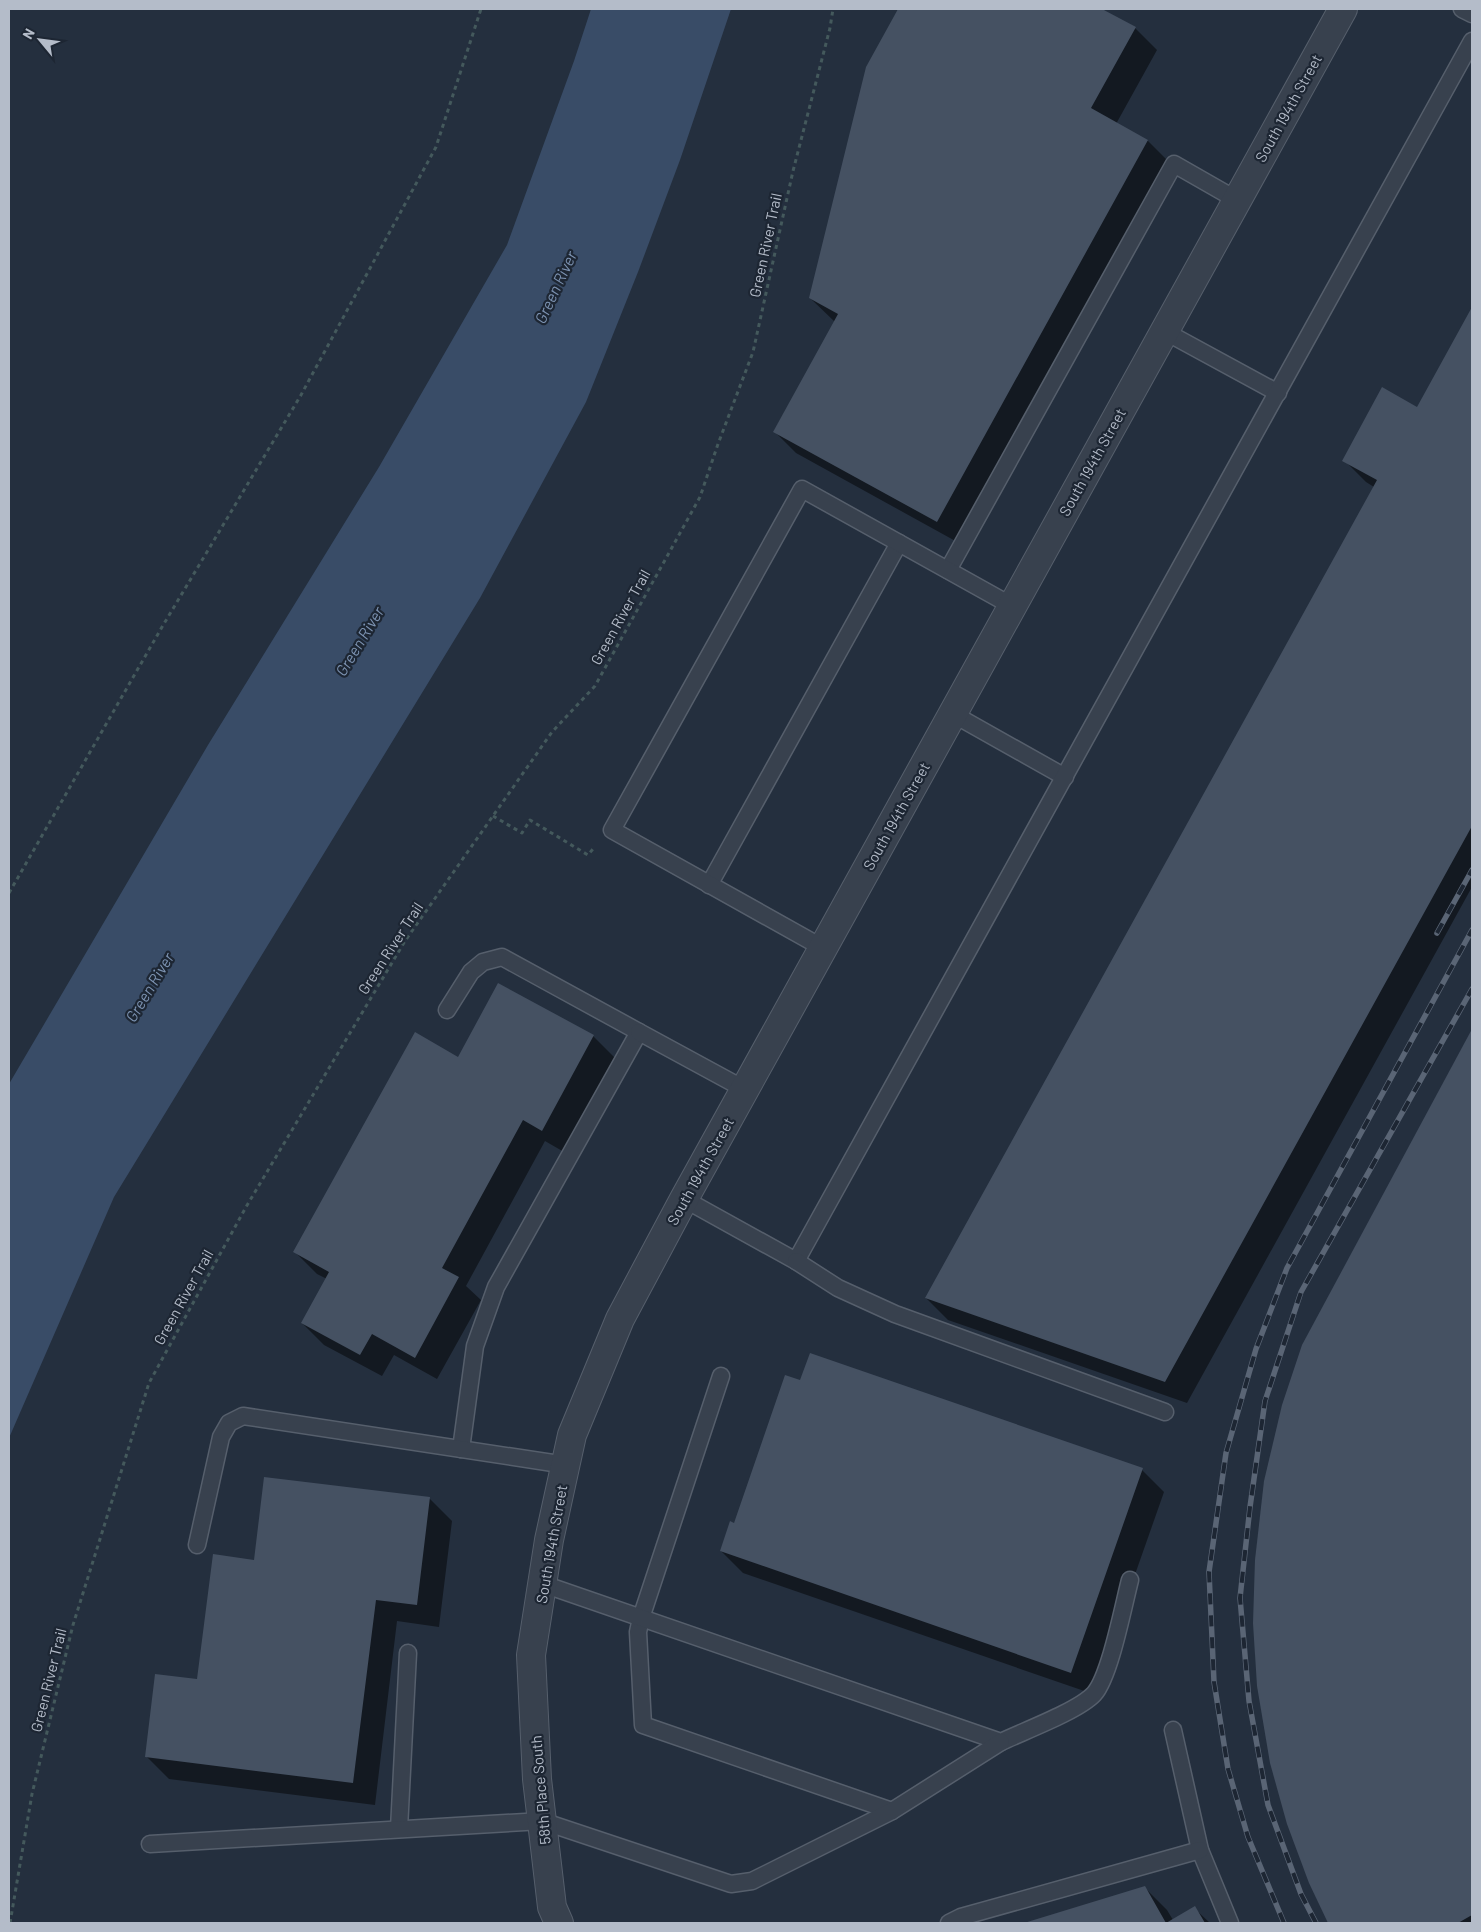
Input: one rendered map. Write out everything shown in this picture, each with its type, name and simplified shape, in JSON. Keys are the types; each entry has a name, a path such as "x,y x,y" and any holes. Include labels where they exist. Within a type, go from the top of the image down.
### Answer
{"street":[{"name":"South 194th Street","path":"532,1655 549,1540 572,1435 620,1319 744,1089 1343,9"},
{"name":"58th Place South","path":"532,1655 537,1779 552,1907 559,1923"}],"lane":[{"path":"1462,9 1472,14"},
{"path":"796,1262 1472,41"},
{"path":"948,570 1174,164 1237,200"},
{"path":"1164,331 1278,394"},
{"path":"823,948 612,830 802,489 1012,606"},
{"path":"709,884 899,543"},
{"path":"953,714 1065,777"},
{"path":"447,1010 471,972 483,962 502,956 744,1089"},
{"path":"461,1449 476,1346 496,1286 639,1032"},
{"path":"684,1199 838,1288 895,1314 1165,1412"},
{"path":"720,1376 641,1618 638,1632 643,1725 892,1811"},
{"path":"197,1545 221,1437 230,1423 243,1416 566,1465"},
{"path":"150,1844 542,1820 731,1884 752,1881 892,1811 1002,1742 1075,1708 1093,1695 1103,1681 1130,1580"},
{"path":"542,1584 1002,1742"},
{"path":"399,1829 408,1653"},
{"path":"1173,1730 1200,1850 1230,1923"},
{"path":"949,1923 961,1917 1200,1850"}],"path":[{"path":"9,893 162,627 300,395 436,146 481,9"},
{"name":"Green River Trail","path":"10,1923 32,1794 73,1625 149,1383 246,1207 405,941 552,732 596,686 700,497 753,352 793,171 830,28 833,9"},
{"path":"493,816 522,833 530,820 588,855 612,830"}],"water":[{"name":"Green River","path":"591,9 731,9 680,160 586,402 480,598 114,1197 9,1438 9,1084 208,745 379,467 507,245"}],"building":[{"path":"898,9 1102,9 1136,27 1091,108 1148,140 937,522 773,432 838,314 809,298 866,67"},
{"path":"1472,307 1472,826 1165,1382 925,1298 1377,480 1342,461 1382,387 1417,407"},
{"path":"498,983 594,1035 542,1131 523,1120 442,1268 459,1277 415,1358 372,1334 360,1355 301,1323 329,1272 293,1252 415,1032 458,1057"},
{"path":"1472,1029 1472,1915 1458,1923 1328,1923 1309,1883 1287,1824 1270,1763 1257,1686 1253,1623 1255,1560 1264,1481 1282,1405 1302,1345"},
{"path":"810,1353 1143,1468 1071,1673 720,1551 730,1521 734,1523 785,1375 800,1380"},
{"path":"264,1477 430,1497 417,1605 376,1600 353,1783 145,1757 155,1674 197,1679 213,1554 254,1560"},
{"path":"1145,1886 1166,1923 1024,1923"},
{"path":"1195,1906 1205,1923 1166,1923"}],"railway":[{"path":"1437,933 1472,870"},
{"path":"1284,1923 1248,1837 1228,1769 1214,1682 1209,1572 1226,1453 1256,1349 1287,1268 1472,930"},
{"path":"1316,1923 1301,1894 1268,1805 1249,1701 1240,1598 1250,1507 1265,1401 1301,1292 1472,989"}]}
